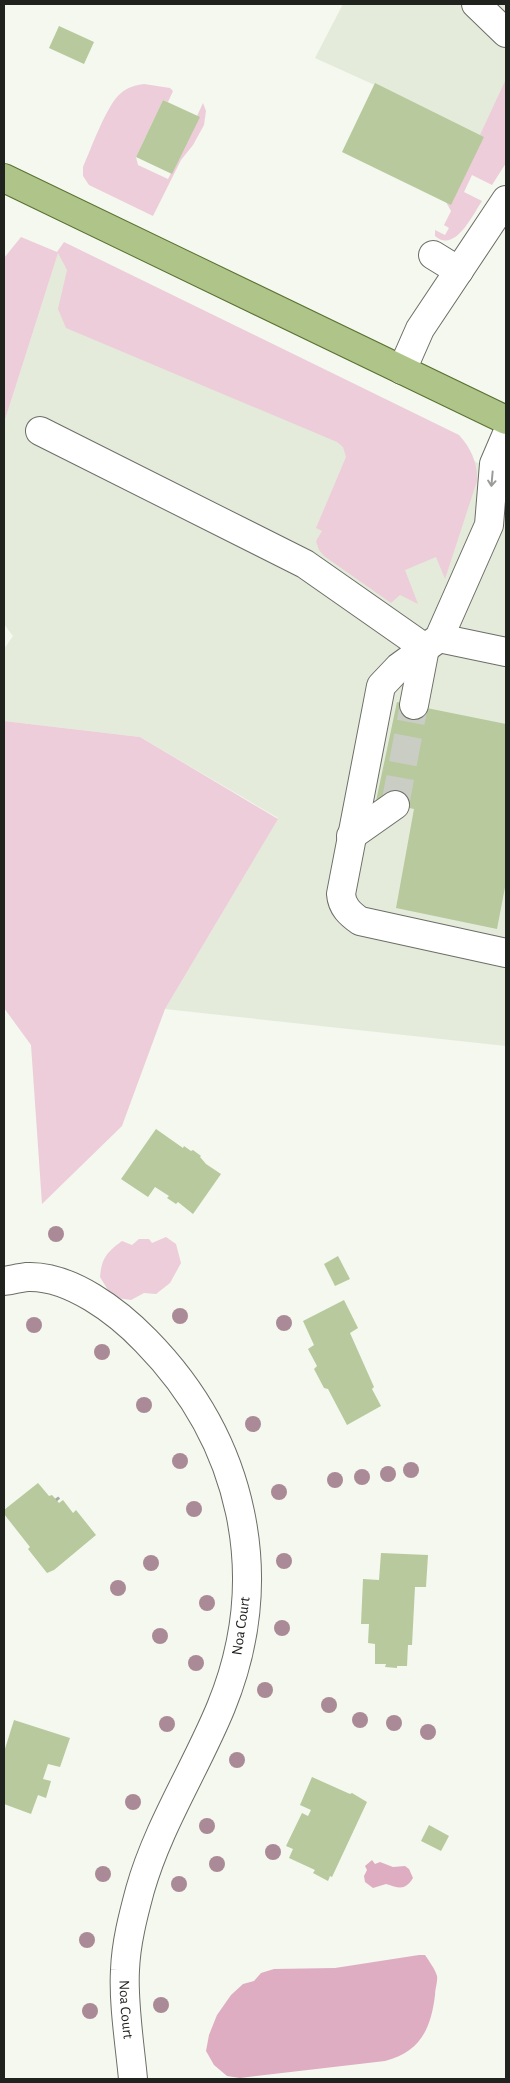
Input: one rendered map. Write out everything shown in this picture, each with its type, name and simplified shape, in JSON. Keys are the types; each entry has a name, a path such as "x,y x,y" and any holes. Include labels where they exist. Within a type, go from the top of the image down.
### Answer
{"main road":[{"path":"4,178 506,420"}],"street":[{"path":"476,4 506,33"},
{"path":"402,370 420,329 506,200"},
{"path":"433,255 459,271"},
{"path":"40,431 305,564 432,643 506,652"},
{"path":"414,705 432,643 497,518 494,464 506,436"},
{"path":"432,643 393,672 381,686 341,894 345,907 360,921 506,953"},
{"path":"352,836 395,805"},
{"name":"Noa Court","path":"4,1282 29,1277 54,1281 75,1288 128,1323 158,1352 189,1392 213,1432 230,1476 244,1532 245,1607 236,1660 220,1707 153,1852 140,1889 130,1932 125,1970 133,2079"}],"path":[{"path":"56,1500 60,1497"}],"shaded area":[{"path":"343,4 506,4 506,149 399,96 315,58"},
{"path":"506,79 506,163 492,185 472,175 464,192 482,201 463,230 450,240 442,240 435,236 435,230 445,235 449,228 444,225 451,211 446,202 484,137 480,135"},
{"path":"144,84 170,88 173,91 168,102 163,100 136,157 138,165 168,179 199,117 197,116 203,103 206,111 204,125 193,145 181,160 153,216 89,185 83,176 83,167 110,107 124,91"},
{"path":"21,237 57,252 64,242 459,435 473,456 477,481 445,579 436,557 405,570 418,604 400,595 391,603 324,556 319,550 316,541 322,531 316,528 346,457 343,447 337,442 66,328 58,309 67,270 58,253 4,423 4,258"},
{"path":"58,252 506,477 506,1046 165,1009 278,818 140,737 4,721 4,649 13,636 4,624 4,423"},
{"path":"4,721 140,737 278,819 165,1009 122,1126 42,1204 31,1045 4,1008"},
{"path":"166,1237 176,1244 181,1263 170,1283 156,1294 144,1293 131,1300 117,1298 108,1290 100,1277 104,1260 112,1249 122,1241 132,1245 139,1239 149,1239 152,1243"},
{"path":"372,1860 375,1864 380,1862 393,1867 405,1866 409,1869 413,1878 404,1887 386,1884 373,1888 365,1882 364,1876 367,1870 365,1866"},
{"path":"425,1955 437,1976 433,2007 427,2028 422,2037 407,2052 397,2057 385,2061 240,2078 227,2076 214,2065 206,2051 209,2035 217,2015 231,1995 243,1984 254,1981 261,1973 274,1969 335,1968"}],"building":[{"path":"59,26 94,42 84,64 49,48"},
{"path":"375,83 484,137 451,205 342,152"},
{"path":"163,100 200,117 172,174 136,157"},
{"path":"397,702 506,724 506,882 497,929 396,908 414,809 376,801"},
{"path":"156,1129 183,1148 184,1146 191,1151 193,1150 201,1156 206,1164 221,1174 193,1214 178,1202 176,1204 167,1198 169,1196 155,1187 148,1197 121,1179"},
{"path":"338,1256 350,1279 335,1286 324,1264"},
{"path":"344,1300 358,1328 350,1333 374,1387 372,1389 381,1406 347,1425 328,1389 324,1388 314,1369 317,1366 308,1349 314,1345 303,1321"},
{"path":"38,1483 49,1496 52,1495 59,1503 63,1500 73,1513 76,1510 96,1535 54,1570 47,1573 28,1549 30,1547 4,1514 4,1510"},
{"path":"381,1553 428,1555 426,1587 415,1587 412,1645 408,1645 407,1666 397,1666 397,1668 385,1667 386,1664 375,1664 375,1644 368,1643 369,1624 361,1624 363,1579 379,1580"},
{"path":"14,1720 70,1738 60,1767 48,1764 43,1779 51,1781 46,1798 38,1795 31,1814 4,1804 4,1752"},
{"path":"312,1777 350,1794 352,1793 367,1802 332,1877 330,1876 328,1881 313,1873 315,1870 289,1858 293,1849 286,1846 302,1813 308,1816 311,1810 300,1805"},
{"path":"429,1825 449,1836 441,1851 421,1841"}],"tunnel":[{"path":"395,805 414,705"}]}
